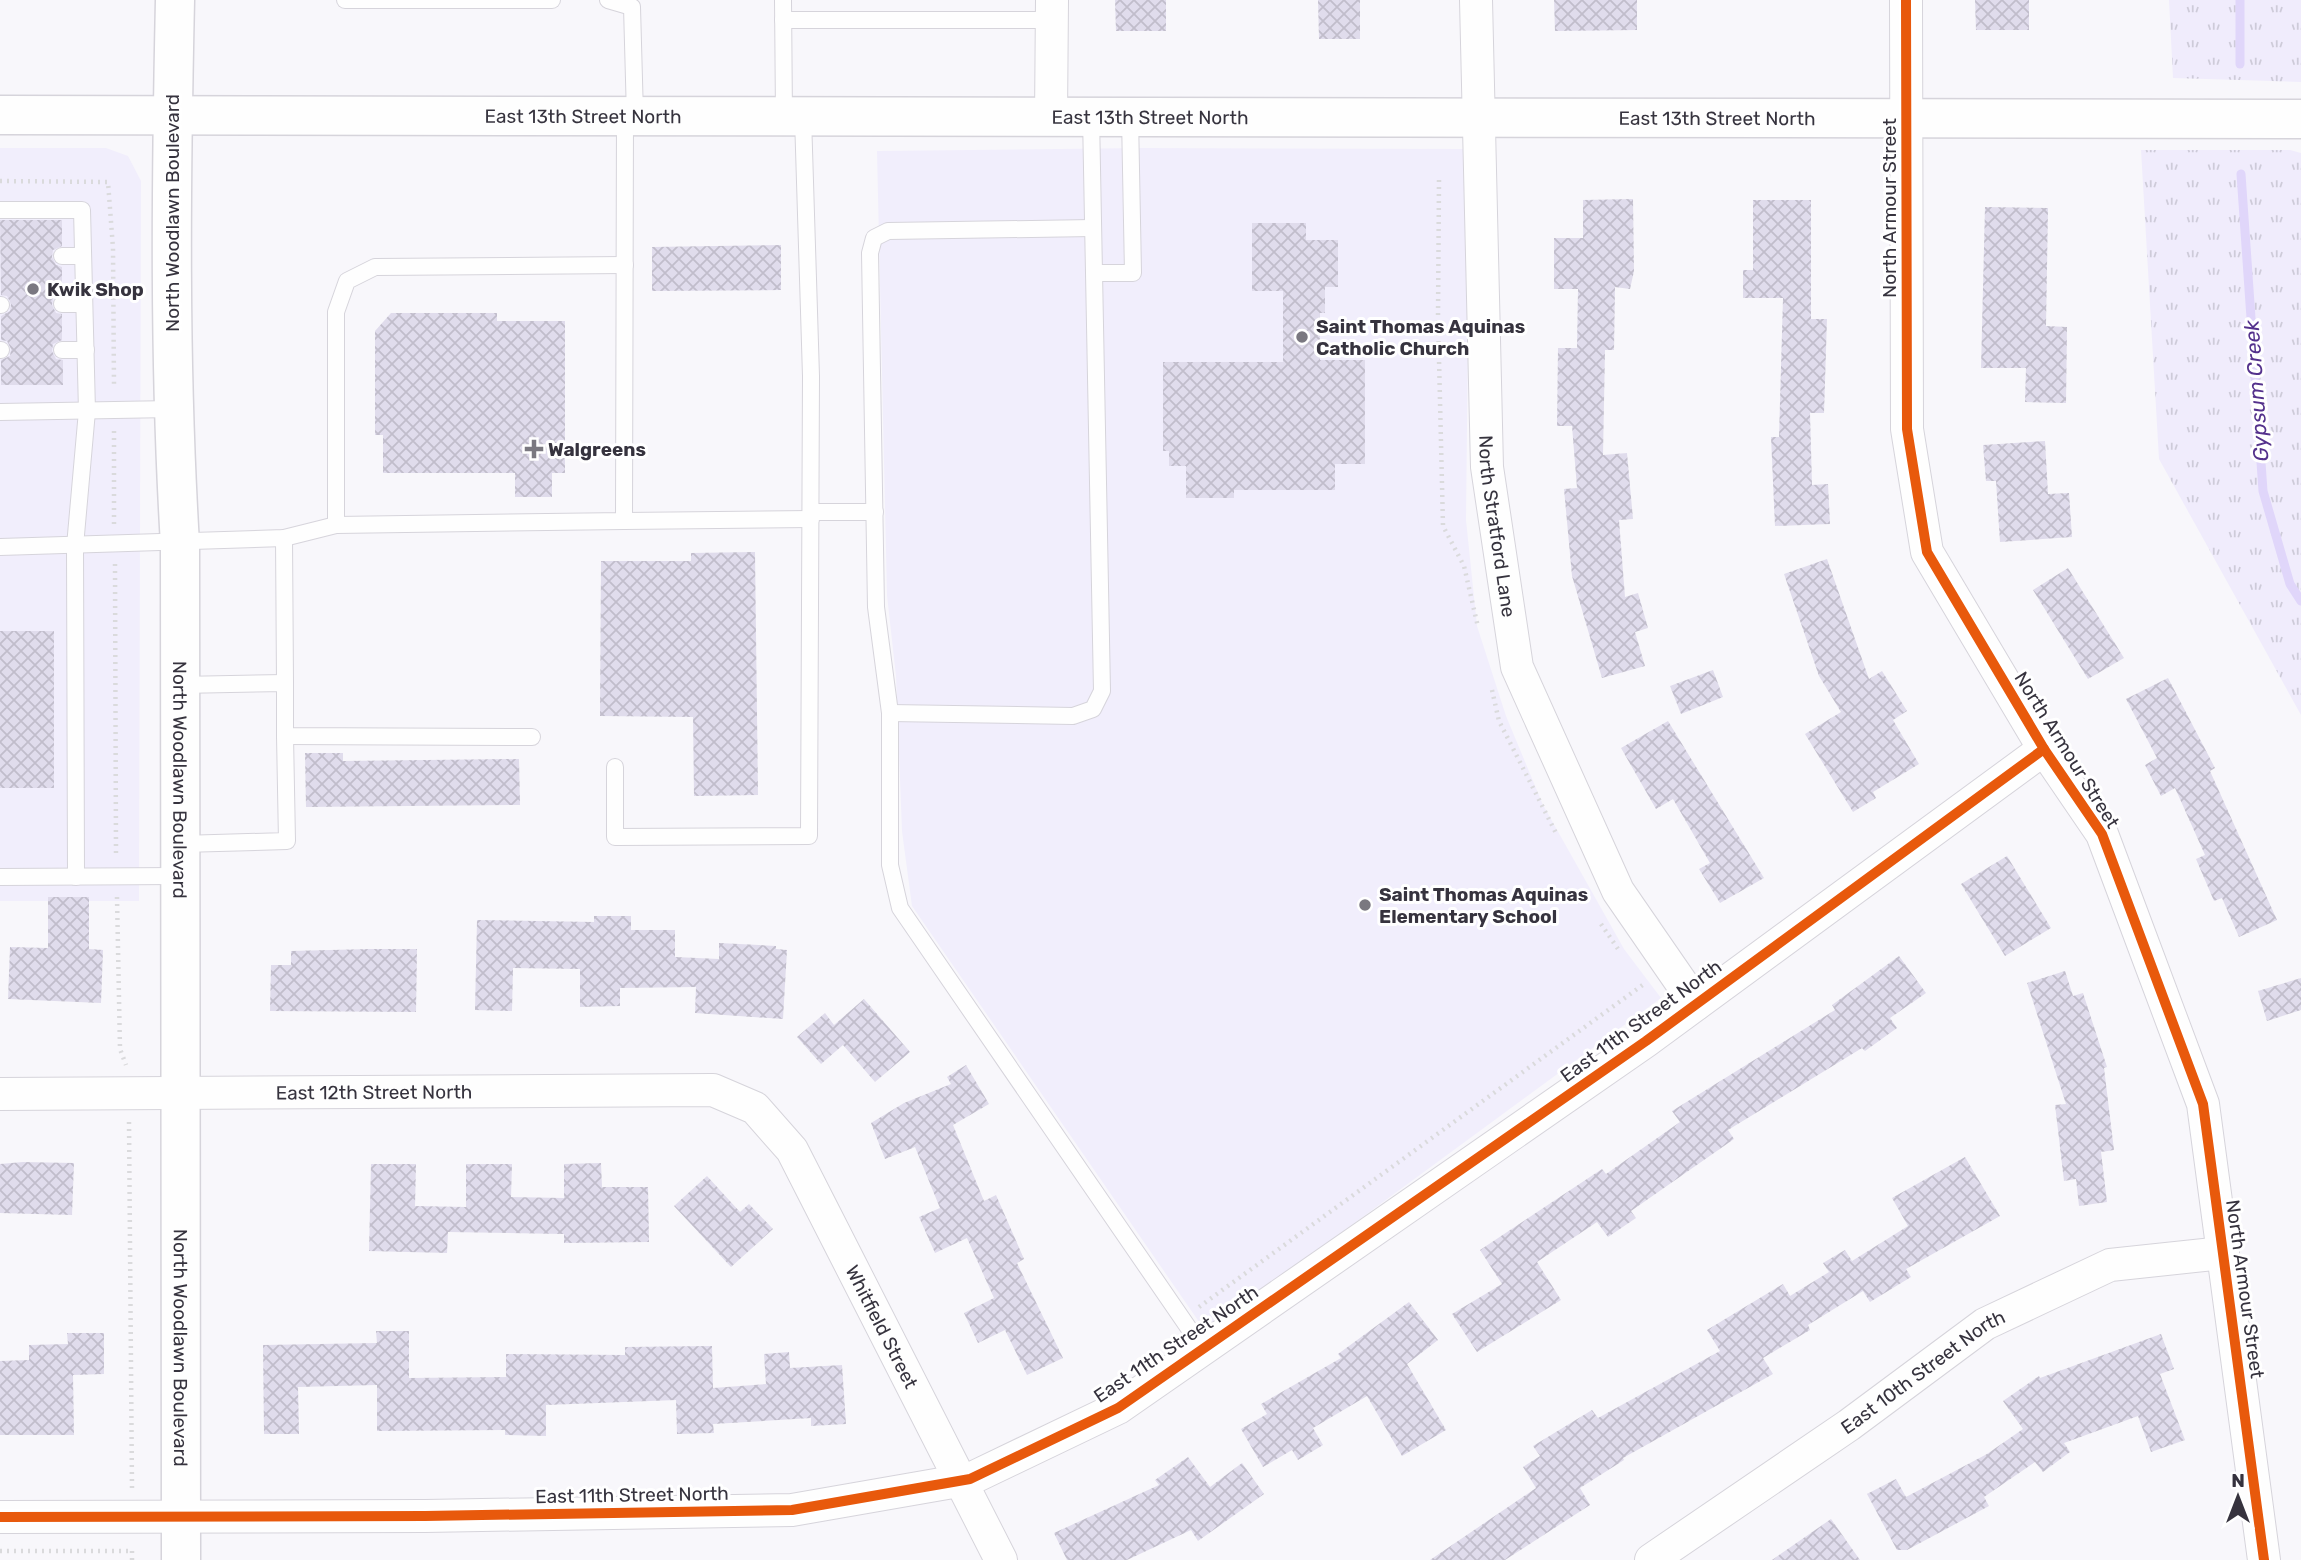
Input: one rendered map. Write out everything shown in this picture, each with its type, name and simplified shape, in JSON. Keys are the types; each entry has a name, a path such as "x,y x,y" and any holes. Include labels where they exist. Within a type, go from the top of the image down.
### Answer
{"main road":[{"name":"North Woodlawn Boulevard","path":"176,0 172,114 172,409 180,544 181,1560"},
{"name":"East 13th Street North","path":"0,115 2301,119"}],"street":[{"name":"North Stratford Lane","path":"1476,0 1475,65 1479,119 1487,467 1517,667 1618,891 1696,1004"},
{"name":"North Armour Street","path":"1906,0 1907,429 1927,552 2044,749 2102,834 2203,1104 2264,1560"},
{"path":"1051,118 1052,10"},
{"name":"East 11th Street North","path":"0,1517 792,1510 961,1480 1118,1408 1696,1004 2044,749"},
{"name":"East 12th Street North","path":"0,1094 713,1090 747,1104"},
{"name":"Whitfield Street","path":"747,1104 755,1108 792,1150 1001,1560"},
{"name":"East 10th Street North","path":"1651,1560 1849,1425 1984,1324 2110,1265 2223,1252"}],"lane":[{"path":"345,0 552,0"},
{"path":"608,0 632,4 625,265 624,521"},
{"path":"615,767 615,837 810,836 811,376 783,0"},
{"path":"783,20 1052,10"},
{"path":"890,713 1073,716 1093,709 1101,691 1091,116"},
{"path":"1095,273 1133,272 1130,117"},
{"path":"0,210 82,210 87,411 75,546 76,877"},
{"path":"1093,228 888,231 874,238 870,253 876,607 890,713 890,865 900,908 1203,1349"},
{"path":"62,257 83,256"},
{"path":"336,525 336,312 347,281 375,267 625,265"},
{"path":"62,304 84,303"},
{"path":"62,350 86,350"},
{"path":"0,412 172,409"},
{"path":"0,547 180,544 284,538 336,525 624,521 875,512"},
{"path":"0,877 76,877 287,841 284,538"},
{"path":"180,685 285,683"},
{"path":"285,736 532,737"}],"path":[{"path":"1439,180 1438,317 1443,526 1464,566 1478,630"},
{"path":"0,181 108,182"},
{"path":"1490,682 1499,721 1562,845"},
{"path":"1599,920 1621,954"},
{"path":"1182,1318 1645,985 1637,975"},
{"path":"0,1551 132,1551"}],"shaded area":[{"path":"0,148 106,148 128,156 141,181 139,901 0,901"},
{"path":"1143,148 1470,149 1466,520 1477,626 1506,716 1543,805 1624,949 1661,998 1206,1332 912,906 902,831 896,676 887,595 877,151"}],"green space":[{"path":"2169,0 2301,0 2301,82 2173,78"},
{"path":"2141,150 2290,150 2301,153 2301,715 2159,459"}],"building":[{"path":"1115,0 1166,0 1166,31 1116,31"},
{"path":"1318,0 1360,0 1360,39 1319,39"},
{"path":"1554,0 1637,0 1637,30 1555,31"},
{"path":"1975,0 2029,0 2029,30 1976,30"},
{"path":"1633,199 1634,271 1630,289 1615,287 1614,350 1605,350 1603,455 1627,453 1633,519 1619,520 1625,597 1638,593 1648,628 1635,632 1645,666 1602,678 1572,576 1564,489 1577,488 1572,426 1557,426 1558,348 1577,348 1578,289 1554,289 1554,238 1583,238 1583,200"},
{"path":"1753,200 1811,200 1811,319 1827,319 1824,413 1810,413 1812,485 1828,484 1830,524 1775,526 1771,437 1779,437 1783,298 1743,298 1743,270 1753,270"},
{"path":"1985,207 2048,208 2046,326 2067,327 2066,403 2025,402 2026,368 1981,368"},
{"path":"0,220 62,220 62,246 53,250 52,257 56,265 62,267 62,293 53,298 52,305 56,313 62,314 62,340 53,344 52,351 56,359 63,360 63,385 1,385 1,360 10,356 11,349 7,341 1,340 1,316 10,311 11,304 7,296 1,295"},
{"name":"Saint Thomas Aquinas Catholic Church","path":"1252,223 1306,223 1306,240 1338,240 1338,287 1325,287 1325,313 1320,313 1320,360 1365,360 1365,464 1335,464 1335,490 1234,490 1234,498 1186,498 1186,466 1169,466 1169,451 1163,451 1163,362 1283,362 1283,291 1252,291"},
{"path":"781,245 781,290 652,291 652,247"},
{"name":"Walgreens","path":"391,313 497,313 497,321 565,321 565,473 552,473 552,497 515,497 515,473 383,473 383,435 375,435 375,331"},
{"path":"2045,441 2048,494 2069,493 2072,537 2000,542 1996,481 1986,481 1983,445"},
{"path":"755,552 758,795 694,796 693,717 600,716 601,561 691,561 691,553"},
{"path":"1827,559 1869,679 1882,671 1907,711 1893,720 1919,764 1873,792 1876,798 1853,812 1805,734 1841,712 1819,676 1784,574"},
{"path":"2068,568 2124,658 2088,679 2033,590"},
{"path":"0,631 54,631 54,788 0,788"},
{"path":"1713,670 1723,697 1681,714 1670,686"},
{"path":"2168,678 2215,768 2210,771 2277,920 2239,937 2222,898 2214,901 2196,859 2205,855 2175,788 2161,796 2145,765 2157,758 2126,699"},
{"path":"1668,721 1764,878 1720,903 1699,869 1710,863 1673,799 1656,809 1621,748"},
{"path":"305,753 343,753 343,761 519,759 520,805 306,807"},
{"path":"2007,856 2051,928 2005,956 1961,884"},
{"path":"48,897 89,897 89,949 103,950 101,1003 8,999 10,947 48,948"},
{"path":"594,916 631,916 631,930 675,930 675,957 719,959 719,943 776,946 776,949 787,950 783,1019 695,1013 696,987 620,988 620,1006 580,1007 580,969 513,968 512,1011 475,1010 477,920 594,922"},
{"path":"417,949 416,1012 270,1011 271,965 291,965 291,951"},
{"path":"1899,956 1926,993 1890,1018 1897,1028 1865,1051 1862,1048 1728,1130 1734,1139 1631,1211 1636,1218 1608,1237 1597,1222 1537,1262 1561,1300 1477,1352 1452,1314 1502,1284 1480,1250 1602,1169 1606,1174 1680,1122 1672,1111 1835,1010 1832,1005"},
{"path":"2065,971 2073,996 2083,993 2107,1067 2104,1068 2114,1150 2101,1152 2107,1202 2079,1206 2076,1179 2064,1181 2055,1105 2066,1104 2027,983"},
{"path":"2301,978 2301,1010 2267,1021 2258,991"},
{"path":"864,999 910,1052 875,1082 843,1045 821,1064 797,1037 825,1013 834,1025"},
{"path":"966,1065 989,1104 953,1125 984,1201 996,1195 1024,1259 1017,1263 1063,1358 1027,1375 1005,1330 978,1343 964,1313 994,1298 967,1238 935,1253 919,1217 940,1208 915,1147 885,1159 871,1123 904,1103 951,1084 947,1077"},
{"path":"1965,1157 2000,1216 1906,1269 1911,1277 1870,1302 1863,1291 1808,1325 1810,1330 1763,1358 1773,1374 1623,1458 1624,1460 1580,1488 1590,1505 1505,1560 1430,1560 1536,1488 1523,1467 1540,1456 1533,1446 1592,1410 1598,1418 1720,1351 1707,1330 1783,1284 1790,1296 1829,1272 1823,1263 1845,1250 1852,1261 1908,1226 1892,1198"},
{"path":"74,1163 72,1215 0,1213 0,1164"},
{"path":"601,1163 602,1187 648,1187 649,1242 564,1243 564,1234 448,1232 447,1253 369,1251 371,1164 416,1164 415,1206 466,1207 466,1164 512,1164 511,1197 564,1198 564,1164"},
{"path":"707,1176 740,1212 749,1204 773,1229 731,1267 674,1206"},
{"path":"1409,1302 1438,1340 1407,1364 1446,1430 1402,1456 1367,1396 1313,1428 1323,1445 1298,1460 1292,1450 1263,1467 1241,1429 1267,1414 1261,1404 1341,1358 1338,1354"},
{"path":"376,1331 409,1331 409,1378 506,1377 506,1354 625,1355 625,1347 712,1346 713,1388 766,1384 764,1354 789,1352 790,1368 842,1365 846,1424 811,1426 811,1418 713,1424 714,1433 677,1434 676,1400 546,1405 546,1436 505,1435 505,1430 377,1431 377,1385 298,1387 299,1434 264,1434 263,1345 377,1343"},
{"path":"67,1333 104,1333 104,1374 73,1375 74,1435 0,1435 0,1361 29,1360 29,1345 68,1344"},
{"path":"2161,1334 2174,1369 2160,1374 2185,1440 2151,1452 2138,1416 2064,1443 2070,1452 2043,1472 2035,1462 1984,1497 1989,1506 1907,1550 1897,1550 1867,1494 1896,1479 1906,1497 1987,1454 2023,1429 2003,1401 2039,1376 2040,1378"},
{"path":"1188,1457 1210,1487 1242,1463 1264,1494 1198,1541 1191,1530 1127,1560 1067,1560 1054,1533 1159,1485 1155,1480"},
{"path":"1831,1519 1860,1560 1772,1560"}],"waterway":[{"name":"Gypsum Creek","path":"2240,0 2240,64"},
{"name":"Gypsum Creek","path":"2241,174 2263,491 2290,584 2301,601"}],"cycle path":[{"path":"1906,0 1907,429 1927,552 2044,749 2102,834 2203,1104 2264,1560"},
{"path":"0,1517 425,1516 792,1510 970,1479 1118,1408 1646,1041 2044,749"}],"place":[{"name":"Kwik Shop","path":"33,289"},
{"name":"Saint Thomas Aquinas Catholic Church","path":"1302,337"},
{"name":"Walgreens","path":"534,449"},
{"name":"Saint Thomas Aquinas Elementary School","path":"1365,905"}]}
